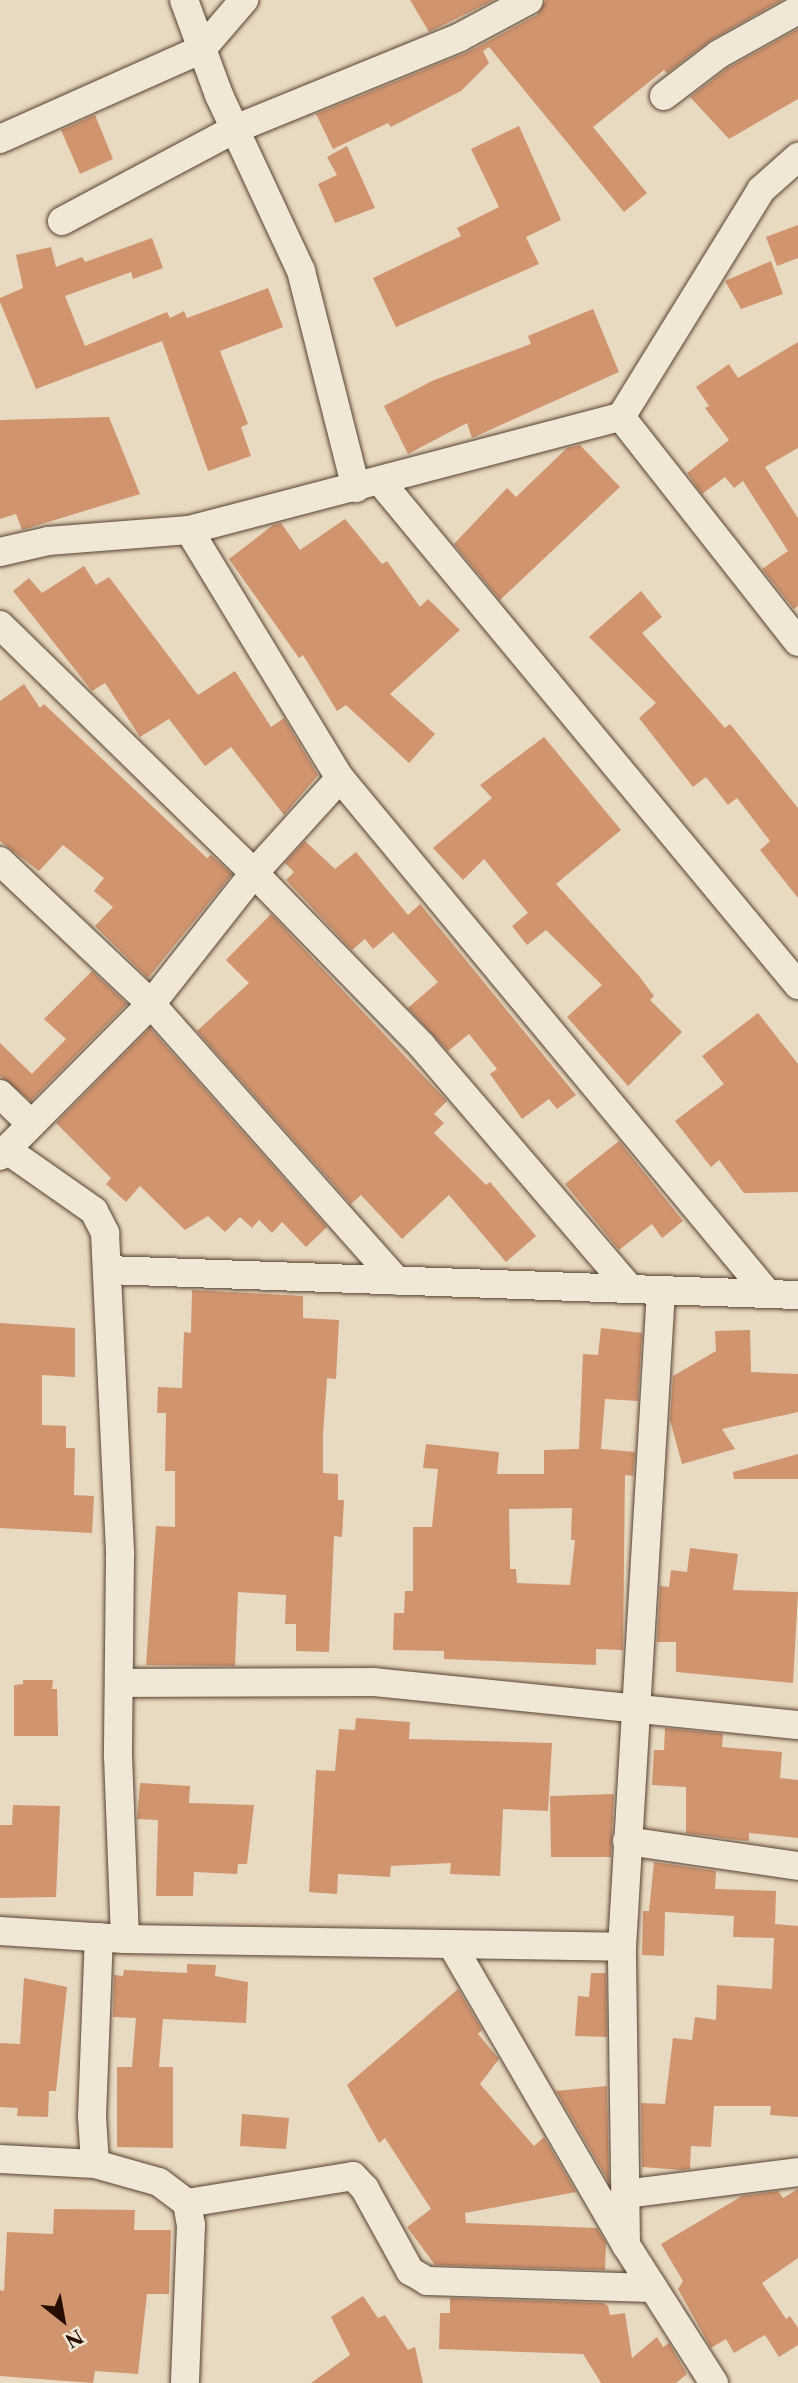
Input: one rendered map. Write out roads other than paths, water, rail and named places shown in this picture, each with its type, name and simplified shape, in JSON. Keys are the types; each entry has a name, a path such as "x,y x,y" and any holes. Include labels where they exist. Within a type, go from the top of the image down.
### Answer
{"street":[{"path":"184,0 235,129 301,271 368,484 798,985"},
{"path":"0,139 202,49 244,0"},
{"path":"62,221 235,129 460,37 529,0"},
{"path":"664,96 719,54 798,10"},
{"path":"0,552 48,541 188,530 621,417 761,190 798,157"},
{"path":"621,417 798,642"},
{"path":"188,530 340,778 768,1294"},
{"path":"0,625 254,873 422,1046 630,1289"},
{"path":"95,2164 92,2116 112,1938 119,1683 120,1543 105,1233 94,1210 4,1153 151,1004 254,873 340,778"},
{"path":"0,861 151,1004 397,1281"},
{"path":"0,1094 31,1124"},
{"path":"108,1270 798,1295"},
{"path":"626,2245 622,1947 661,1290"},
{"path":"119,1683 374,1682 638,1711 798,1725"},
{"path":"627,1841 798,1866"},
{"path":"0,1931 112,1938 622,1947"},
{"path":"452,1945 626,2245 714,2383"},
{"path":"0,2159 95,2164 159,2182 187,2203 191,2225 185,2383"},
{"path":"625,2194 798,2172"},
{"path":"187,2203 353,2176 365,2189 410,2271 427,2281 653,2288"}]}
